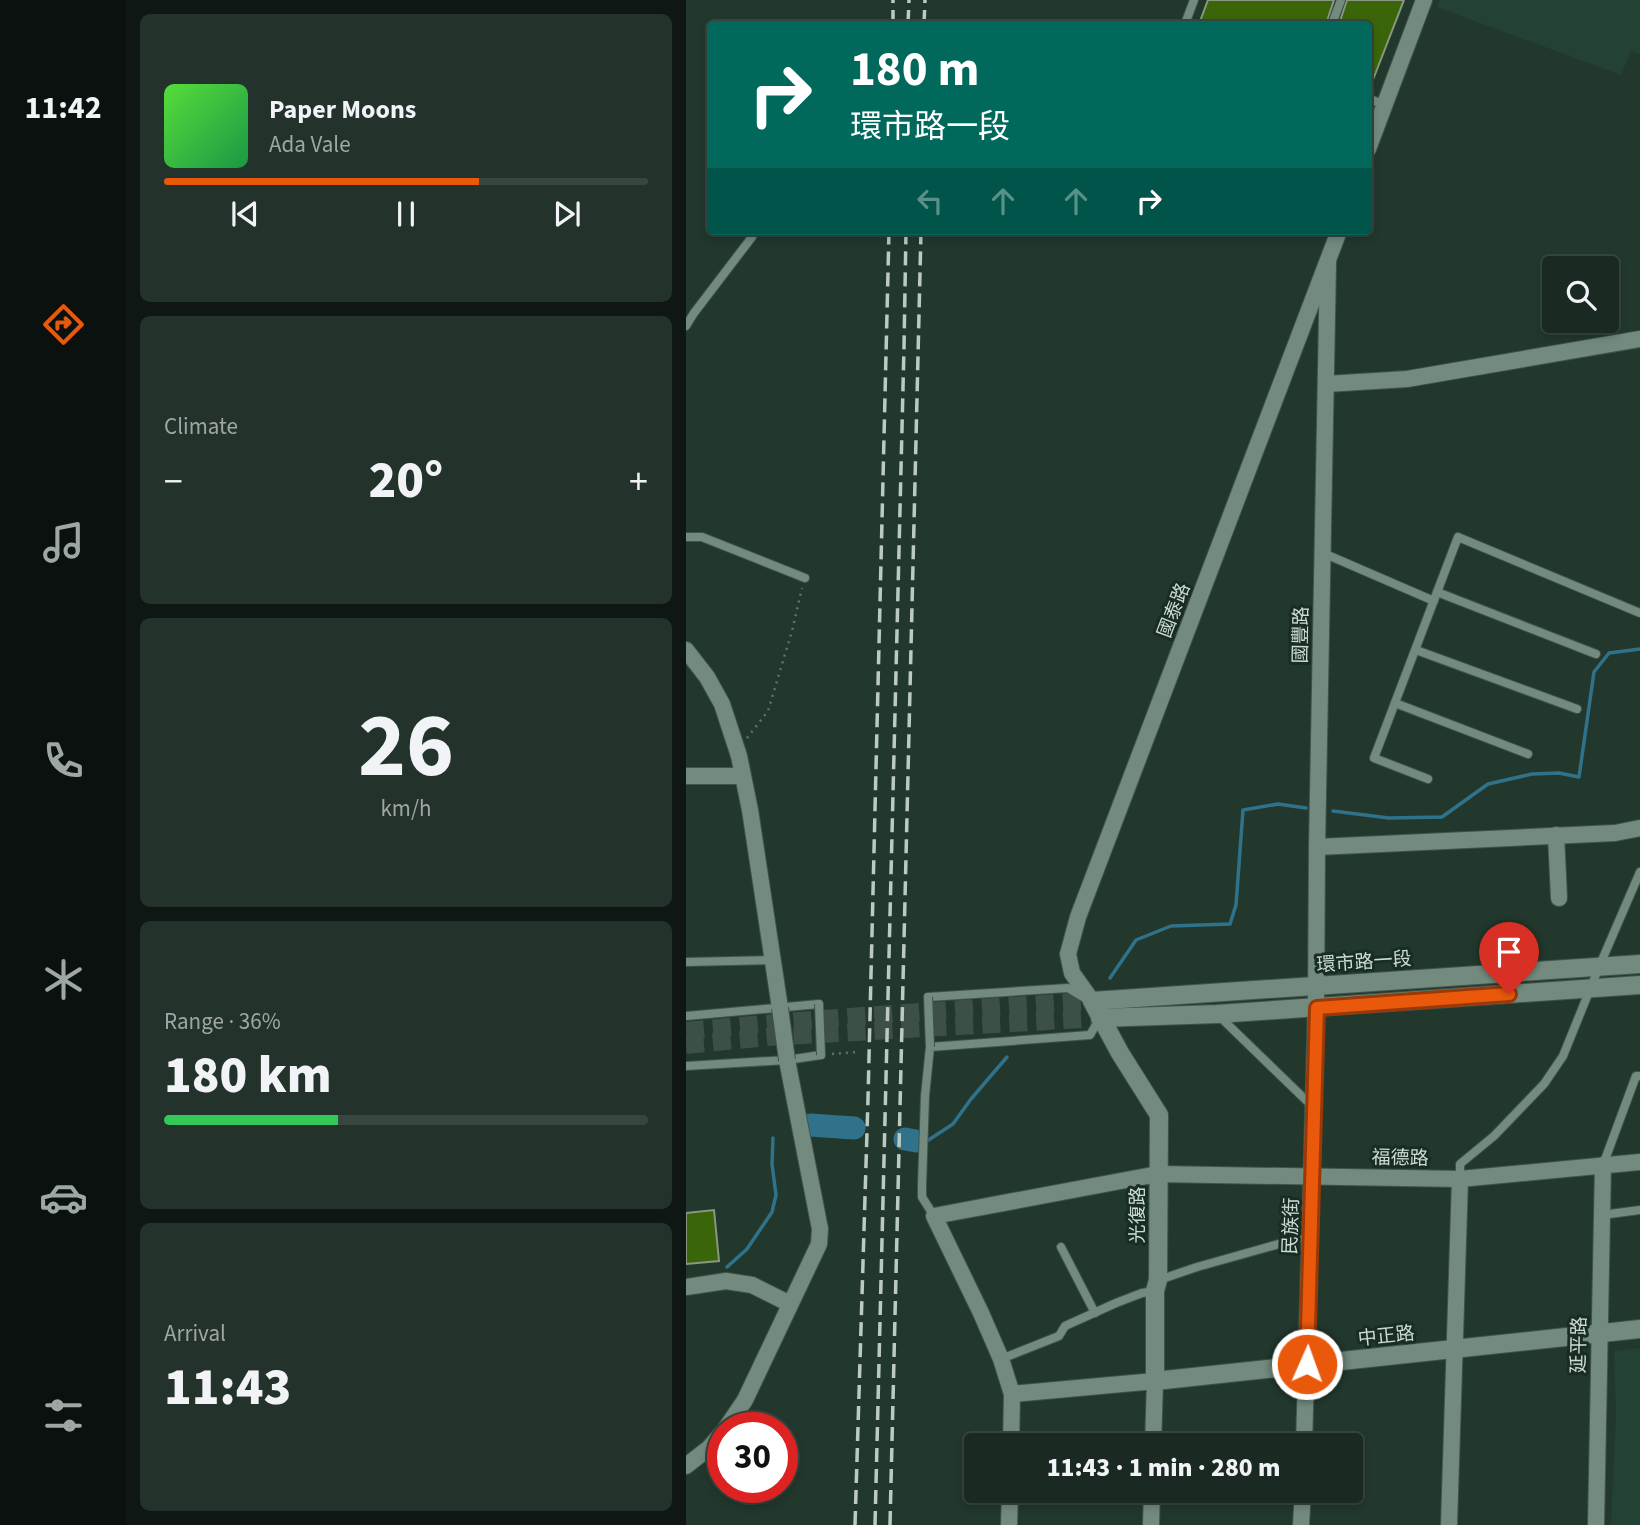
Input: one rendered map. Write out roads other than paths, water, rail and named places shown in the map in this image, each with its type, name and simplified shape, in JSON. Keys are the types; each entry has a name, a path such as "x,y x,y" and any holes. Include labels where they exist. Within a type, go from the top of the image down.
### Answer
{"main road":[{"name":"環市路一段","path":"1092,1001 1640,964"},
{"path":"1100,1018 1317,1008 1640,985"},
{"name":"光復路","path":"1092,1001 1159,1115 1155,1381"},
{"name":"中正路","path":"1155,1381 1640,1329"}],"street":[{"path":"1372,138 1424,0"},
{"name":"國泰路","path":"1092,1001 1072,973 1068,954 1078,917 1338,235"},
{"name":"國豐路","path":"1317,1008 1317,847 1328,263"},
{"path":"1326,384 1407,379 1640,339"},
{"path":"686,650 707,677 722,704 736,746 750,810 787,1060 820,1229 819,1244 745,1400 737,1412"},
{"path":"686,776 742,776"},
{"path":"1317,847 1615,833 1640,828"},
{"path":"1556,835 1559,898"},
{"name":"民族街","path":"1304,1433 1317,1008"},
{"name":"福德路","path":"934,1216 1158,1174 1460,1179 1640,1162"},
{"name":"延平路","path":"1596,1525 1603,1165"},
{"path":"1449,1525 1460,1179"},
{"path":"934,1216 1001,1359 1012,1394 1010,1433"},
{"path":"686,1287 726,1281 752,1285 790,1304"},
{"name":"中正路","path":"1012,1394 1155,1381"},
{"name":"光復路","path":"1153,1433 1155,1381"},
{"path":"686,1466 707,1450"},
{"path":"1009,1525 1010,1503"},
{"path":"1151,1525 1152,1503"},
{"path":"1301,1525 1302,1503"}],"lane":[{"path":"1186,21 1194,0"},
{"path":"1333,21 1341,0"},
{"path":"1372,100 1384,105"},
{"path":"686,326 752,237"},
{"path":"686,537 702,537 805,578"},
{"path":"1428,779 1374,758 1458,537 1640,613"},
{"path":"1323,553 1596,654"},
{"path":"1416,650 1577,709"},
{"path":"1395,703 1528,754"},
{"path":"1460,1179 1460,1164 1494,1136 1544,1084 1563,1056 1640,872"},
{"path":"686,962 772,960"},
{"path":"934,1216 922,1197 925,1096 930,1047 928,997 1068,988 1092,1001"},
{"path":"686,1016 819,1004 821,1055 787,1060 686,1066"},
{"path":"1217,1014 1313,1108"},
{"path":"930,1047 1090,1035 1100,1018"},
{"path":"1603,1165 1636,1076 1640,1076"},
{"path":"1602,1215 1640,1210"},
{"path":"1001,1359 1059,1336 1065,1326 1197,1267 1311,1235"},
{"path":"1061,1247 1095,1313"}],"waterway":[{"path":"1333,811 1389,818 1442,817 1488,784 1532,774 1559,773 1579,777 1594,672 1609,653 1640,649"},
{"path":"1110,978 1136,940 1171,926 1230,924 1236,905 1243,810 1278,804 1306,808"},
{"path":"927,1141 953,1124 1007,1057"},
{"path":"810,1125 854,1128"},
{"path":"727,1267 747,1249 772,1212 776,1195 772,1164 773,1138"},
{"path":"905,1139 916,1141"}],"tunnel":[{"path":"686,1031 1092,1001"},
{"path":"686,1045 768,1037 1100,1018"}],"railway":[{"path":"893,0 893,21"},
{"path":"908,21 909,0"},
{"path":"924,21 925,0"},
{"path":"855,1525 889,235"},
{"path":"875,1525 906,235"},
{"path":"890,1525 921,235"}]}
